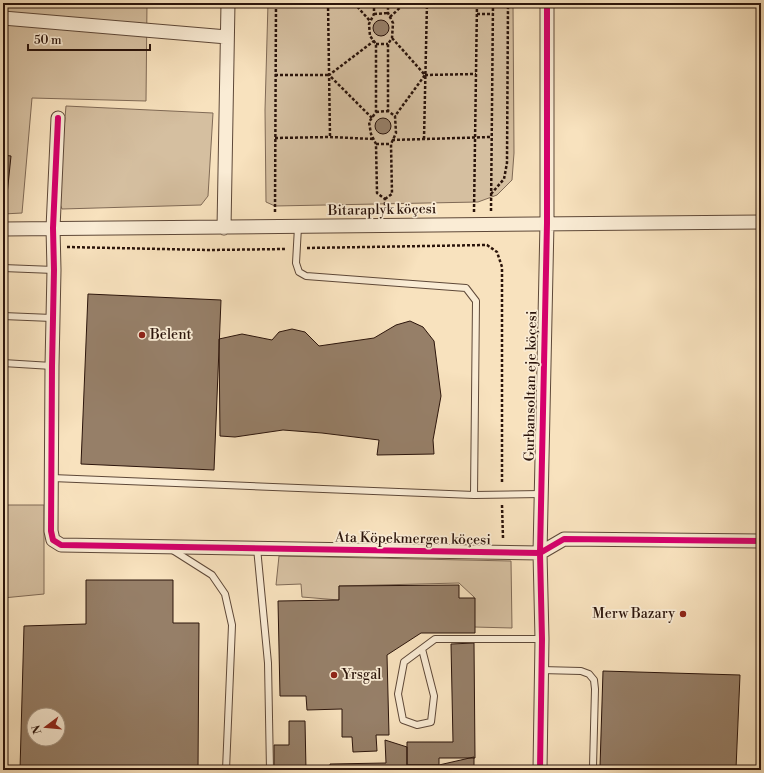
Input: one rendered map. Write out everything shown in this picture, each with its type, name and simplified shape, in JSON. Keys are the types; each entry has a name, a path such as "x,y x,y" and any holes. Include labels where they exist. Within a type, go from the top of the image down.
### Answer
{"street":[{"path":"224,228 228,3"},
{"name":"Gurbansoltan eje köçesi","path":"540,770 542,639 540,553 547,223 547,3"},
{"path":"3,18 227,37"},
{"path":"52,478 53,228 58,118"},
{"name":"Bitaraplyk köçesi","path":"3,229 761,222"},
{"name":"Ata Köpekmergen köçesi","path":"52,478 53,540 61,545 540,553"},
{"path":"540,553 564,538 761,541"}],"lane":[{"path":"298,227 296,262 298,272 306,276 466,288 476,301 474,495"},
{"path":"3,268 54,270"},
{"path":"3,316 52,318"},
{"path":"3,363 52,366"},
{"path":"52,478 474,495 541,494"},
{"path":"166,547 212,575 225,594 232,625 226,770"},
{"path":"257,548 268,662 270,770"},
{"path":"422,649 434,696 431,722 417,725 403,720 398,694 404,662 435,639 542,639"},
{"path":"541,670 581,671 590,674 594,680 595,689 592,767"}],"path":[{"path":"275,206 276,3"},
{"path":"328,3 330,136"},
{"path":"354,3 370,20"},
{"path":"374,3 374,14 369,24 370,36 376,44 376,112 369,122 371,134 376,144 377,193 385,199"},
{"path":"388,3 388,13 393,23 392,38 388,44 388,111"},
{"path":"390,17 405,3"},
{"path":"424,139 427,3"},
{"path":"474,224 477,3"},
{"path":"490,224 493,3"},
{"path":"491,194 504,179 507,163 508,3"},
{"path":"374,14 388,13"},
{"path":"477,14 493,14"},
{"path":"392,38 425,75 476,74"},
{"path":"275,75 329,75 374,40"},
{"path":"376,44 388,44"},
{"path":"329,75 372,118"},
{"path":"385,199 392,194 391,144 396,133 395,116 425,75"},
{"path":"376,112 388,111 395,116"},
{"path":"275,138 330,136 373,139"},
{"path":"392,140 475,137 491,138"},
{"path":"376,144 391,144"},
{"path":"385,199 385,226"},
{"path":"54,246 209,250 384,247"}],"shaded area":[{"path":"3,3 147,3 146,101 32,98 22,213 3,214"},
{"path":"268,3 513,3 514,153 512,180 497,195 478,202 275,206 266,202 265,110"},
{"path":"66,106 213,113 208,196 201,205 62,209 58,199"},
{"path":"3,505 44,505 44,594 3,598"},
{"path":"279,556 511,561 512,628 474,627 474,597 459,583 339,586 339,600 302,597 301,584 276,585"}],"building":[{"path":"378,20 384,20 389,25 387,34 384,36 378,36 373,31 373,25"},
{"path":"380,118 386,118 391,123 389,132 386,134 380,134 375,129 375,123"},
{"path":"3,155 11,156 7,195 3,195"},
{"path":"88,294 221,300 214,470 81,464"},
{"path":"410,321 423,327 434,341 441,396 433,440 434,454 377,455 379,440 322,433 283,430 235,437 220,436 219,339 242,334 272,340 279,332 292,329 305,332 319,346 374,338 396,325"},
{"path":"3,411 6,411 6,484 3,484"},
{"path":"86,580 173,580 173,623 199,623 198,770 20,770 24,626 86,624"},
{"name":"Yrsgal","path":"459,585 459,598 475,598 475,633 421,633 387,655 389,735 376,735 377,751 353,752 352,737 342,737 342,709 307,710 306,696 280,696 278,601 339,600 339,586"},
{"path":"474,643 475,758 439,758 439,765 407,765 407,742 453,742 451,644"},
{"path":"603,671 740,675 736,769 600,767"},
{"path":"289,721 305,721 306,770 274,770 274,745 289,745"},
{"path":"385,740 407,747 407,765 439,765 474,757 474,770 330,770 330,764 386,763"}],"cycle path":[{"path":"540,770 542,639 540,553 547,223 547,3"},
{"path":"58,118 53,228 54,270 51,531 53,540 61,545 540,553 564,539 761,541"}],"place":[{"name":"Belent","path":"142,335"},
{"name":"Merw Bazary","path":"683,614"},
{"name":"Yrsgal","path":"334,675"}]}
